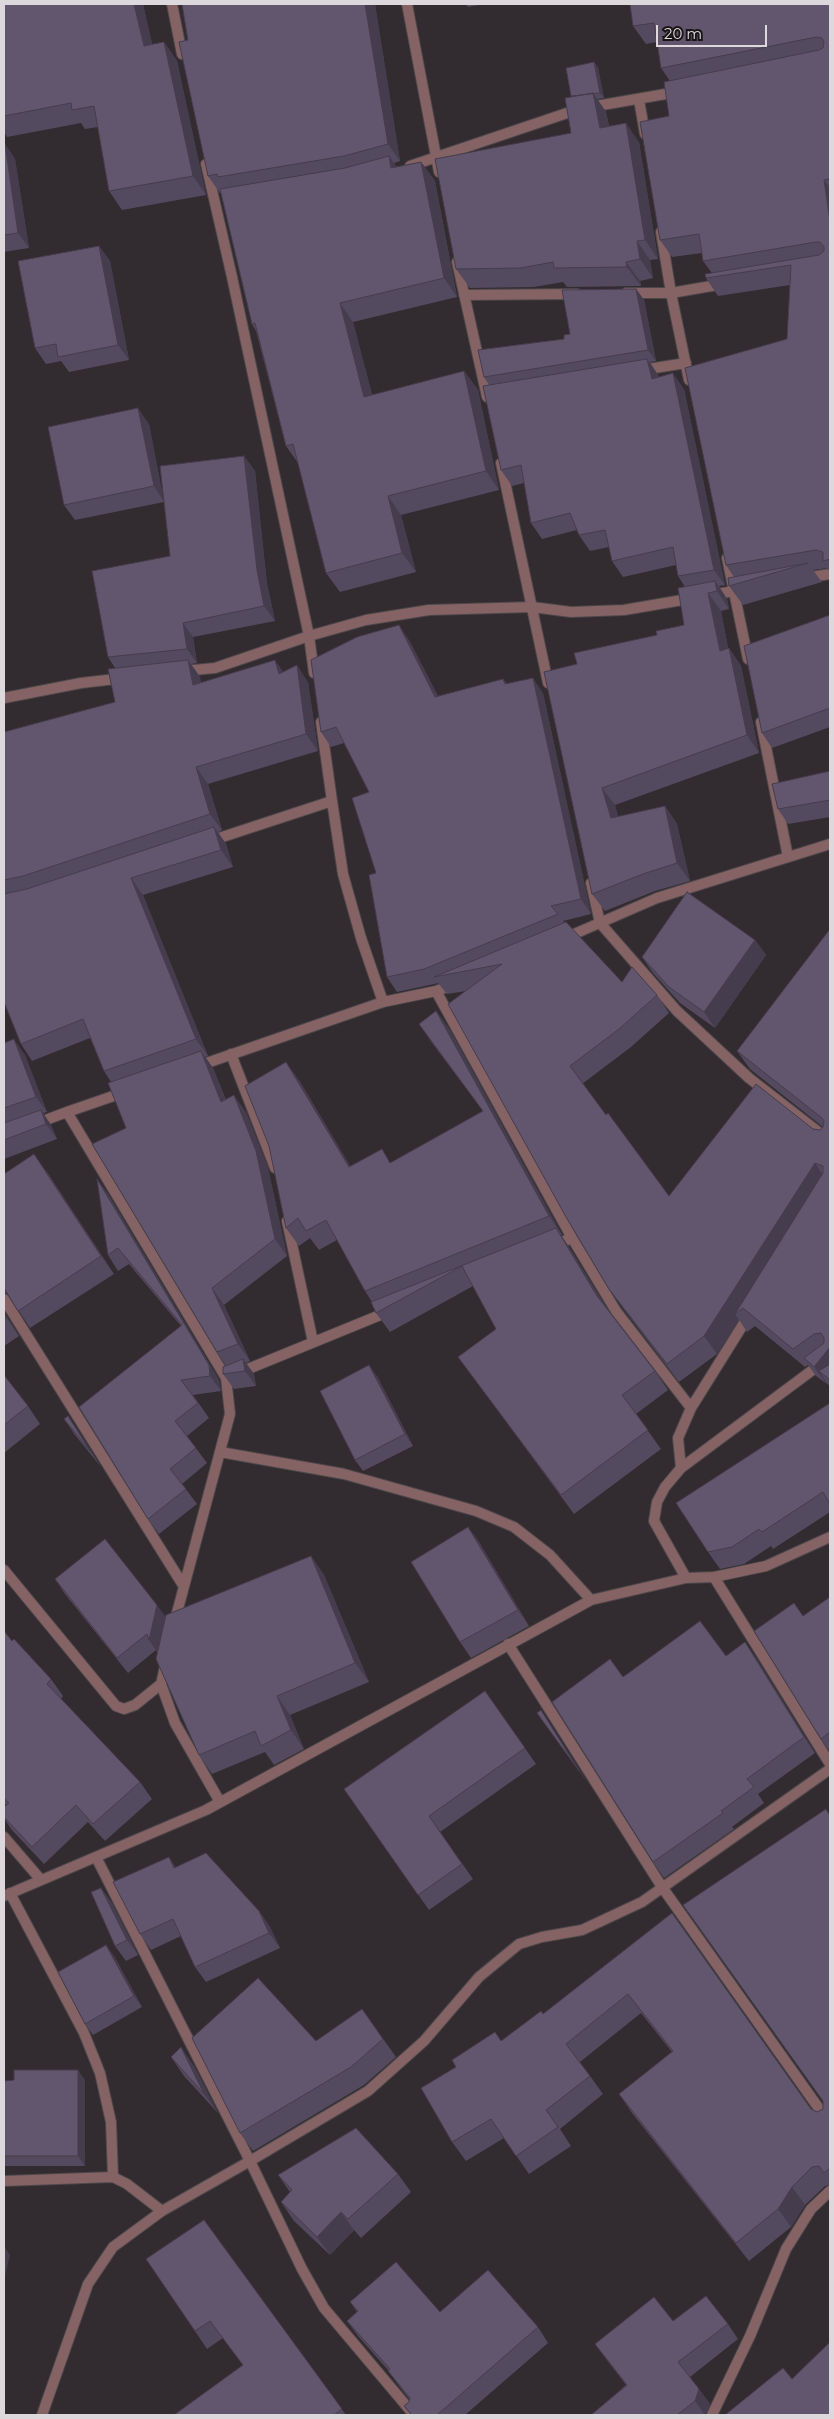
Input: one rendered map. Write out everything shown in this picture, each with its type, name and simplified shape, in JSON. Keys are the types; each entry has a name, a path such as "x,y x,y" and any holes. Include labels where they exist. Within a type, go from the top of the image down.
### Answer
{"street":[{"path":"172,4 184,61"},
{"path":"407,4 440,178"},
{"path":"401,168 436,158 579,109 639,100 687,90"},
{"path":"639,100 647,148"},
{"path":"204,156 219,203 232,276 309,636 316,684"},
{"path":"660,226 671,293 692,391"},
{"path":"454,246 464,295 491,398"},
{"path":"612,294 671,293 736,282"},
{"path":"464,295 592,294"},
{"path":"629,372 686,363"},
{"path":"500,453 550,693"},
{"path":"724,543 749,667"},
{"path":"792,581 830,574"},
{"path":"168,673 215,668 309,636 366,620 429,610 532,607 571,612 624,610 753,587"},
{"path":"4,698 81,683 139,676"},
{"path":"320,714 343,874 361,938 383,1002"},
{"path":"759,714 788,857"},
{"path":"203,844 332,801"},
{"path":"554,942 657,898 830,844"},
{"path":"589,875 600,923 677,1012 749,1078 830,1141"},
{"path":"186,1070 383,1002 436,991 466,980"},
{"path":"436,991 572,1238 616,1311 691,1408"},
{"path":"231,1054 277,1175"},
{"path":"22,1129 131,1090"},
{"path":"67,1112 226,1378 230,1414 172,1632"},
{"path":"285,1210 313,1342"},
{"path":"545,1249 572,1238"},
{"path":"4,1299 183,1585"},
{"path":"226,1378 397,1309"},
{"path":"680,1468 678,1438 691,1408 753,1310"},
{"path":"686,1578 654,1521 657,1502 665,1487 680,1468 830,1357"},
{"path":"220,1452 344,1474 476,1511 514,1527 550,1555 591,1600"},
{"path":"113,2178 111,2122 100,2072 84,2033 7,1895 220,1802 591,1600 686,1578 714,1577 766,1566 830,1537"},
{"path":"4,1570 116,1706 124,1709 135,1705 162,1684"},
{"path":"714,1577 830,1764"},
{"path":"508,1644 662,1887 830,2124"},
{"path":"168,1650 162,1684 175,1723 220,1802"},
{"path":"47,2412 88,2284 114,2247 162,2210 250,2161 368,2091 424,2041 479,1977 519,1944 542,1937 582,1930 642,1902 830,1769"},
{"path":"4,1837 41,1880"},
{"path":"96,1857 250,2161 302,2269 324,2308 414,2415"},
{"path":"4,2180 113,2178 128,2184 162,2210"},
{"path":"712,2415 750,2336 786,2249 811,2209 830,2190"}],"building":[{"path":"4,4 134,4 144,46 164,42 193,176 109,191 94,106 72,110 71,103 4,116"},
{"path":"182,4 365,4 388,144 344,156 218,177 217,174 208,176 179,42 188,40"},
{"path":"630,4 830,4 830,179 824,180 830,221 830,559 823,561 823,552 816,550 726,565 685,368 787,339 791,265 706,278 705,274 819,255 824,251 824,247 820,242 816,242 703,261 699,234 660,240 640,122 669,116 664,82 819,50 823,48 824,42 822,38 816,37 661,68 654,23 633,26"},
{"path":"594,62 600,93 571,96 566,68"},
{"path":"593,93 600,128 626,123 645,240 637,241 640,259 626,262 627,267 554,268 553,262 521,268 456,269 435,159 571,133 565,98"},
{"path":"4,144 18,233 4,235"},
{"path":"389,156 391,168 421,162 444,278 340,303 364,397 464,371 486,471 388,496 402,553 326,573 293,444 286,446 255,323 252,324 220,189 345,168"},
{"path":"99,246 118,345 58,357 56,344 35,348 18,261"},
{"path":"636,289 648,350 484,377 478,350 564,339 564,335 570,334 562,290"},
{"path":"647,359 652,379 673,373 714,570 678,576 673,547 612,561 605,530 579,535 570,513 531,523 521,465 501,470 483,386"},
{"path":"138,408 154,486 64,505 48,427"},
{"path":"244,456 257,570 264,606 183,623 187,649 108,657 92,571 170,556 160,466"},
{"path":"808,563 729,586 728,578"},
{"path":"715,581 717,591 708,593 720,651 729,648 747,735 602,788 611,818 665,806 677,863 592,894 544,672 577,664 574,653 657,635 656,631 684,625 678,588"},
{"path":"830,615 830,708 762,733 744,646"},
{"path":"399,625 435,697 503,679 505,684 533,678 581,899 551,906 558,914 424,969 387,977 369,875 376,873 352,798 369,792 336,727 321,732 311,660 357,637"},
{"path":"188,660 193,685 275,660 279,674 297,665 306,734 196,767 210,814 23,876 4,880 4,732 115,702 108,669"},
{"path":"830,771 830,800 778,809 772,784"},
{"path":"214,827 221,850 131,878 196,1039 104,1071 83,1019 21,1044 4,1002 4,894 27,889"},
{"path":"687,892 755,940 704,1012 669,987 642,957"},
{"path":"566,922 622,982 632,967 657,995 619,1029 570,1066 606,1115 608,1113 669,1196 756,1084 813,1129 820,1130 823,1127 824,1121 822,1118 737,1051 830,929 830,1347 814,1367 804,1358 824,1343 821,1333 814,1334 793,1349 743,1308 735,1314 823,1173 823,1166 815,1163 704,1336 667,1364 609,1289 566,1217 448,1004 502,964 434,977"},
{"path":"436,1011 549,1216 365,1291 326,1220 306,1231 298,1218 286,1228 269,1146 245,1086 286,1062 349,1167 382,1149 390,1163 483,1111 419,1024"},
{"path":"14,1039 36,1097 4,1108 4,1043"},
{"path":"201,1051 221,1102 234,1095 256,1151 275,1239 212,1288 238,1344 217,1352 92,1144 126,1128 108,1083"},
{"path":"41,1110 46,1124 4,1140 4,1123"},
{"path":"34,1154 101,1256 18,1311 4,1288 4,1174"},
{"path":"97,1179 209,1365 210,1376 181,1380 198,1403 175,1421 196,1448 170,1469 186,1489 148,1519 79,1407 182,1325 118,1248 108,1255"},
{"path":"556,1228 597,1296 655,1371 622,1395 648,1430 561,1495 458,1357 496,1329 462,1266 376,1313 371,1302"},
{"path":"243,1359 245,1371 223,1374 223,1367"},
{"path":"830,1364 830,1380 819,1371"},
{"path":"369,1365 405,1434 355,1460 320,1391"},
{"path":"4,1375 28,1406 4,1425"},
{"path":"830,1403 830,1504 823,1492 762,1532 759,1529 732,1547 708,1552 676,1503"},
{"path":"68,1416 90,1451 64,1419"},
{"path":"468,1527 518,1610 460,1642 411,1562"},
{"path":"105,1539 157,1605 149,1640 147,1634 117,1658 55,1579"},
{"path":"311,1556 355,1663 277,1696 291,1730 261,1746 255,1731 199,1755 156,1659 166,1615"},
{"path":"830,1597 830,1732 821,1739 754,1631 794,1603 803,1616"},
{"path":"700,1621 726,1656 745,1642 804,1737 747,1779 754,1787 721,1811 723,1813 653,1862 552,1702 610,1659 623,1677"},
{"path":"4,1631 12,1641 14,1639 51,1679 47,1684 140,1782 93,1824 76,1805 32,1847 4,1817 4,1807 9,1803 4,1798"},
{"path":"485,1691 525,1748 429,1816 462,1864 418,1895 344,1789"},
{"path":"541,1710 579,1771 537,1713"},
{"path":"826,1809 830,1816 830,2168 824,2173 819,2166 812,2167 792,2187 778,2209 736,2243 619,2094 673,2051 628,1994 566,2044 590,2076 546,2110 558,2127 516,2156 491,2119 452,2142 421,2088 456,2067 452,2060 495,2032 501,2041 541,2011 543,2014 672,1913 811,2109 817,2112 823,2109 823,2101 683,1905"},
{"path":"206,1853 259,1911 269,1933 195,1967 173,1919 140,1934 113,1882 169,1857 174,1868"},
{"path":"101,1888 127,1940 115,1946 91,1892"},
{"path":"106,1945 134,1996 85,2024 58,1972"},
{"path":"258,1978 316,2041 362,2009 383,2039 351,2067 240,2133 192,2038"},
{"path":"181,2047 204,2094 171,2057"},
{"path":"14,2070 78,2070 78,2156 4,2156 4,2081 14,2080"},
{"path":"356,2128 398,2174 348,2219 341,2212 317,2237 281,2202 292,2190 278,2175"},
{"path":"204,2220 342,2409 334,2415 174,2415 243,2365 210,2321 195,2331 146,2259"},
{"path":"396,2262 440,2312 488,2270 538,2327 437,2415 412,2415 404,2406 409,2402 410,2398 388,2371 390,2369 347,2321 358,2311 350,2302"},
{"path":"706,2296 728,2324 678,2362 699,2389 695,2401 677,2415 591,2415 627,2385 595,2344 654,2297 673,2321"},
{"path":"830,2342 830,2415 725,2415 783,2368 792,2379"}]}
